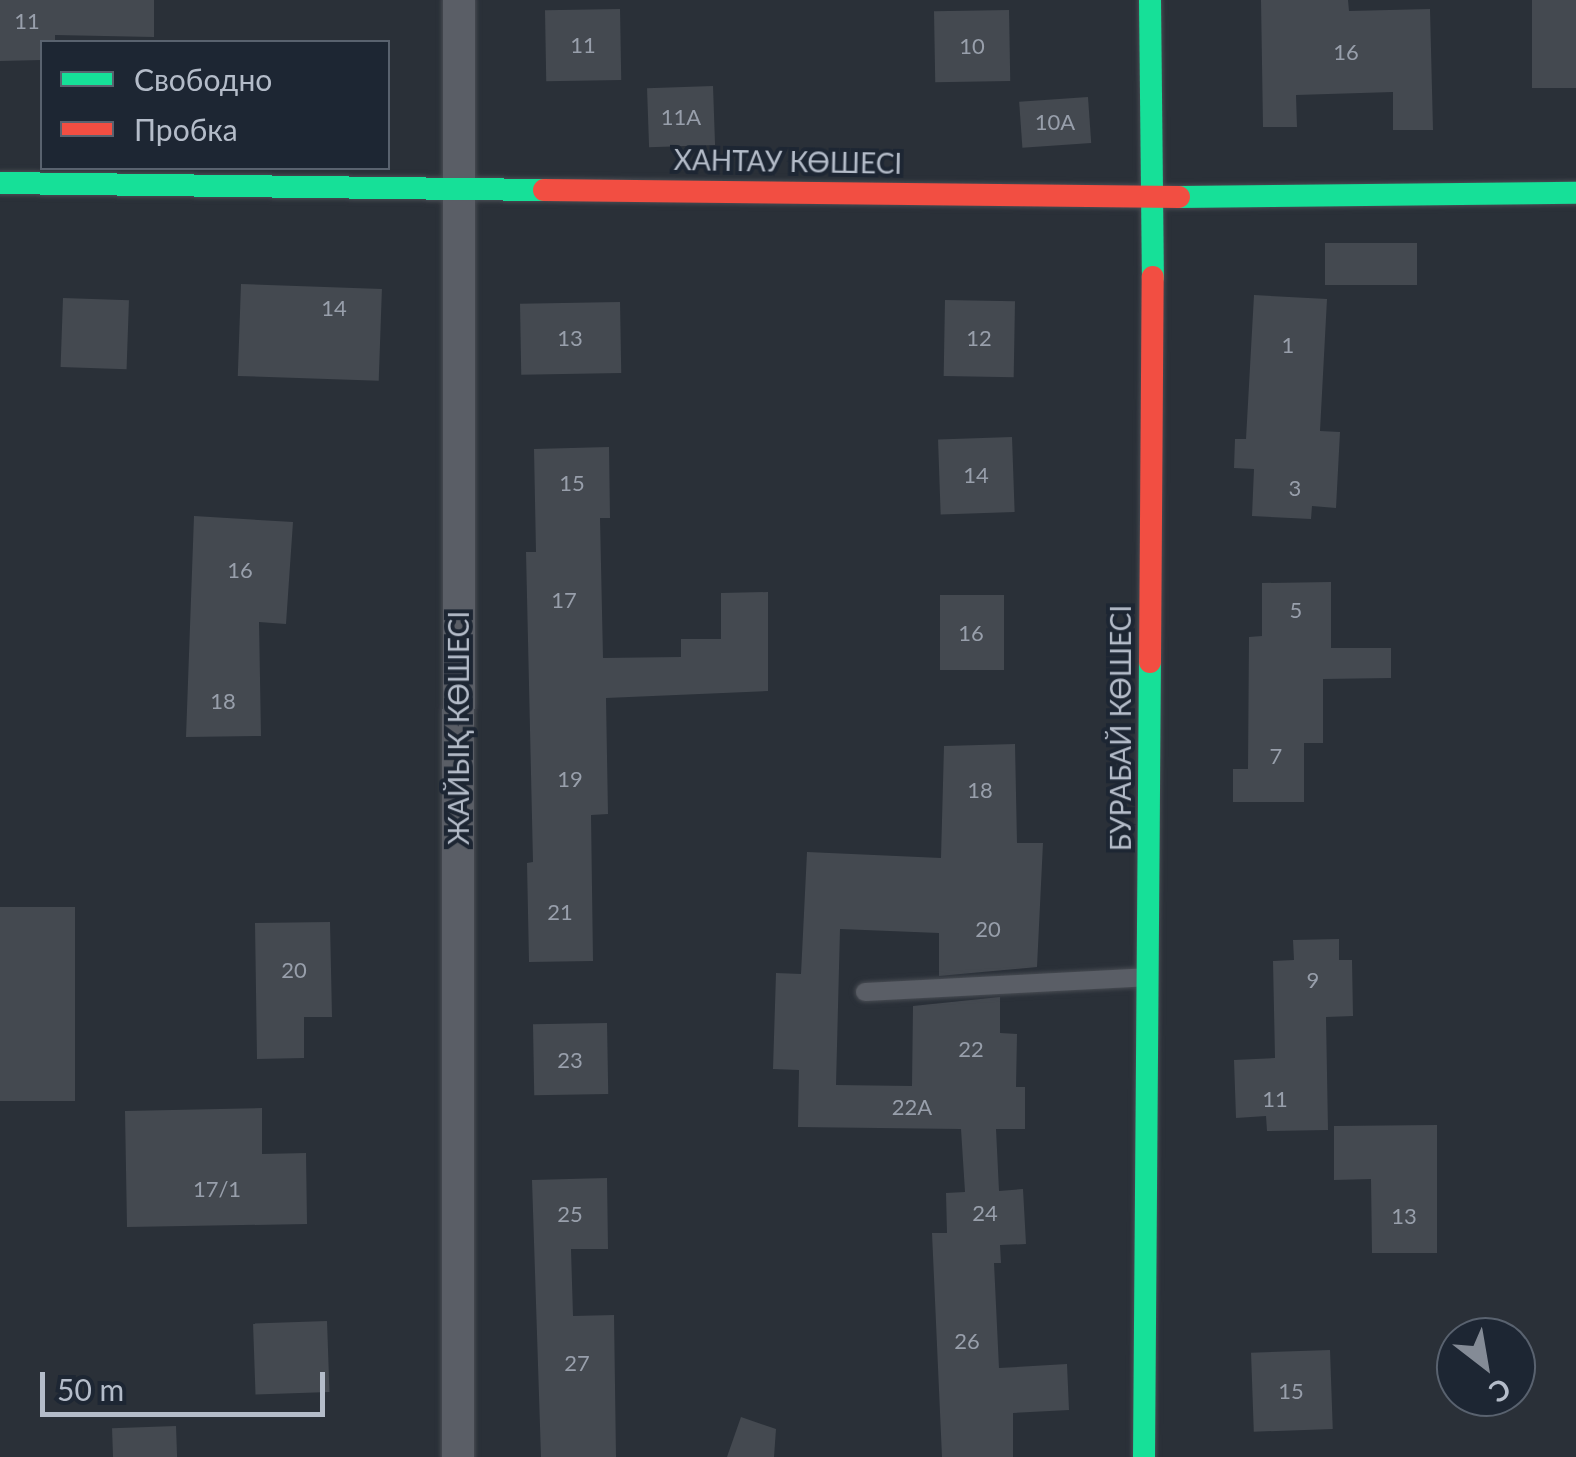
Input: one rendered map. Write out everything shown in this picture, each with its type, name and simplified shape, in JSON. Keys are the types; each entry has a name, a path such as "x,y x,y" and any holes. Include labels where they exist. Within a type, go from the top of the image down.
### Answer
{"street":[{"name":"ЖАЙЫҚ КӨШЕСІ","path":"458,1457 459,0"},
{"name":"БУРАБАЙ КӨШЕСІ","path":"1144,1457 1154,197 1150,0"},
{"name":"ХАНТАУ КӨШЕСІ","path":"0,183 1154,197 1576,193"}],"lane":[{"path":"864,992 1148,977"}],"building":[{"path":"0,0 154,0 154,37 55,35 55,40 40,40 40,60 0,61"},
{"path":"1261,0 1348,0 1349,11 1430,9 1433,130 1393,130 1393,92 1296,95 1297,127 1263,127"},
{"path":"1532,0 1576,0 1576,88 1532,88"},
{"path":"620,9 621,80 546,81 545,10"},
{"path":"1009,10 1010,81 935,82 934,11"},
{"path":"713,86 715,145 649,147 647,88"},
{"path":"1088,97 1091,143 1022,148 1019,102"},
{"path":"1325,243 1417,243 1417,285 1325,285"},
{"path":"241,284 382,289 379,381 238,376"},
{"path":"1254,295 1327,299 1320,431 1340,432 1336,508 1312,506 1311,519 1252,516 1254,469 1234,468 1235,439 1246,439"},
{"path":"63,298 129,300 127,369 61,367"},
{"path":"945,300 1015,301 1014,377 944,376"},
{"path":"620,302 621,373 521,375 520,304"},
{"path":"1012,437 1015,512 941,515 938,440"},
{"path":"609,447 610,518 600,518 603,658 681,657 681,639 721,639 721,593 768,592 768,691 606,698 608,814 591,815 593,961 529,962 527,863 533,862 526,552 536,552 534,449"},
{"path":"194,516 293,522 286,624 259,622 261,736 186,737"},
{"path":"1331,582 1331,648 1391,648 1391,678 1323,679 1323,743 1304,743 1304,802 1233,802 1233,769 1248,769 1249,637 1262,636 1262,583"},
{"path":"940,595 1004,595 1004,670 940,670"},
{"path":"1015,744 1017,843 1043,843 1037,967 939,976 939,933 840,929 836,1085 912,1086 913,1006 1000,997 1000,1033 1017,1034 1016,1087 1025,1087 1025,1129 996,1129 999,1191 1023,1189 1026,1244 1000,1245 1001,1263 994,1263 999,1368 1067,1364 1069,1410 1013,1413 1013,1457 942,1457 932,1233 947,1233 946,1193 965,1192 961,1129 798,1127 799,1070 773,1069 776,973 801,974 807,852 941,858 944,746"},
{"path":"0,907 75,907 75,1101 0,1101"},
{"path":"330,922 332,1017 304,1017 304,1058 257,1059 255,923"},
{"path":"1339,939 1339,960 1352,960 1353,1016 1326,1017 1328,1130 1267,1131 1266,1116 1236,1118 1234,1060 1275,1058 1273,961 1294,960 1293,940"},
{"path":"607,1023 608,1094 534,1095 533,1024"},
{"path":"262,1108 262,1154 306,1153 307,1224 127,1227 125,1111"},
{"path":"1437,1125 1437,1253 1372,1253 1371,1179 1334,1180 1334,1126"},
{"path":"607,1178 608,1249 571,1249 573,1316 614,1315 616,1457 541,1457 532,1180"},
{"path":"327,1321 329,1392 256,1395 253,1324"},
{"path":"1330,1350 1333,1429 1254,1432 1251,1353"},
{"path":"741,1417 776,1429 774,1457 727,1457"},
{"path":"176,1426 177,1457 113,1457 112,1428"}],"traffic: fast":[{"path":"1150,0 1153,277"},
{"path":"0,183 544,190"},
{"path":"1179,197 1576,193"},
{"path":"1144,1457 1150,662"}],"traffic: jam":[{"path":"544,190 1179,197"},
{"path":"1150,662 1153,277"}]}
